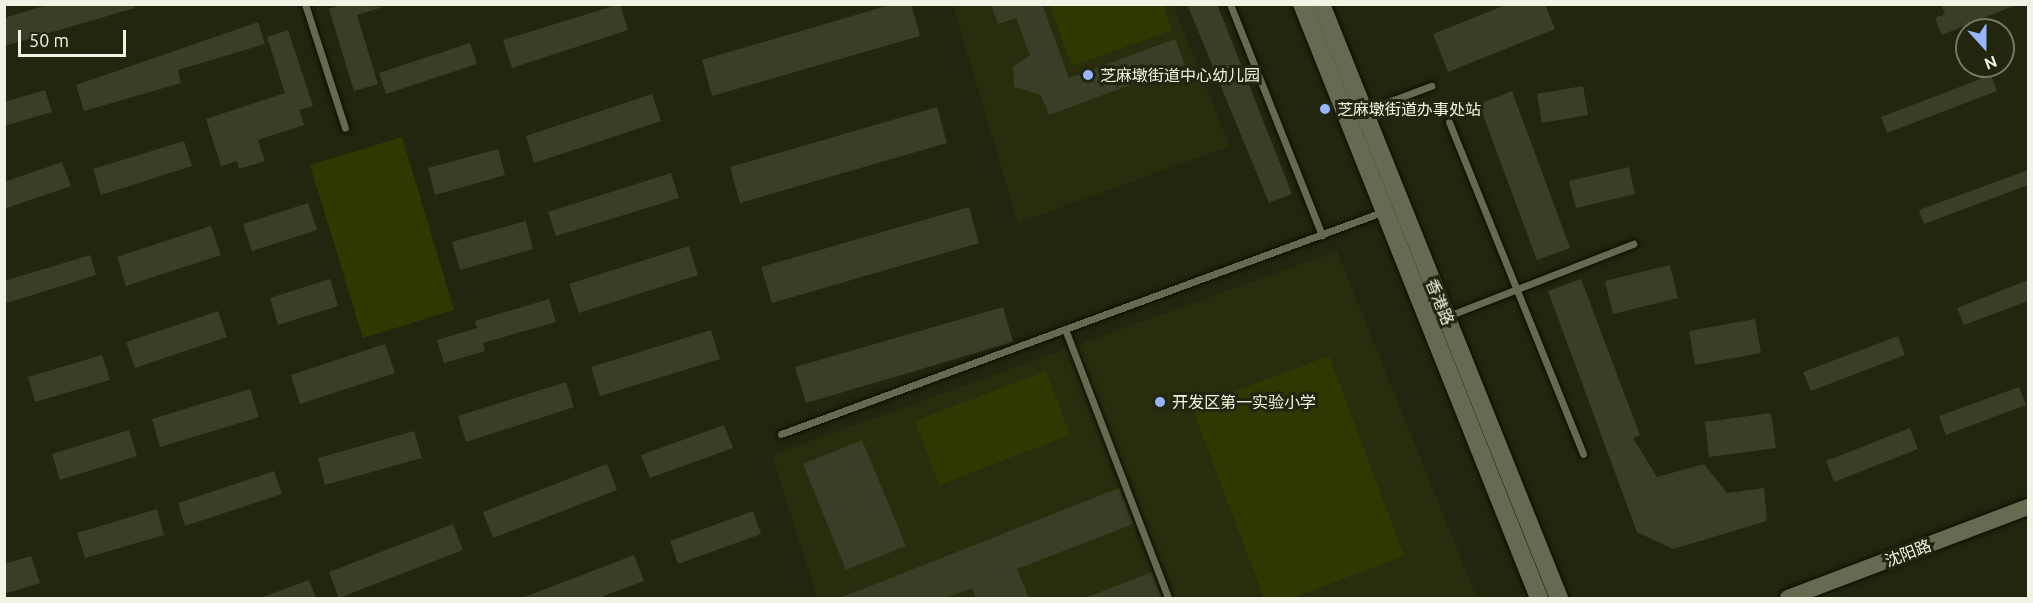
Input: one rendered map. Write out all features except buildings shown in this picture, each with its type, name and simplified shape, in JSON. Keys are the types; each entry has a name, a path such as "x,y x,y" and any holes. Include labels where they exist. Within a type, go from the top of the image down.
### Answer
{"main road":[{"name":"香港路","path":"1302,4 1539,598"},
{"name":"香港路","path":"1321,4 1559,598"}],"street":[{"name":"沈阳路","path":"1788,598 2028,507"}],"lane":[{"path":"305,4 345,129"},
{"path":"1230,4 1322,235"},
{"path":"1364,111 1431,86"},
{"path":"1449,122 1583,454"},
{"path":"781,434 1385,212"},
{"path":"1446,317 1634,244"},
{"path":"1065,329 1168,598"}],"shaded area":[{"name":"芝麻墩街道中心幼儿园","path":"953,5 1173,5 1230,146 1018,223"},
{"path":"1050,5 1163,5 1172,30 1072,66"},
{"path":"402,137 454,310 363,338 310,165"},
{"name":"开发区第一实验小学","path":"1337,251 1477,598 817,598 772,455"},
{"path":"1329,356 1404,556 1292,598 1264,598 1192,407"},
{"path":"1046,371 1070,435 939,485 915,421"}],"place":[{"name":"芝麻墩街道中心幼儿园","path":"1088,75"},
{"name":"芝麻墩街道办事处站","path":"1325,109"},
{"name":"开发区第一实验小学","path":"1160,402"}]}
